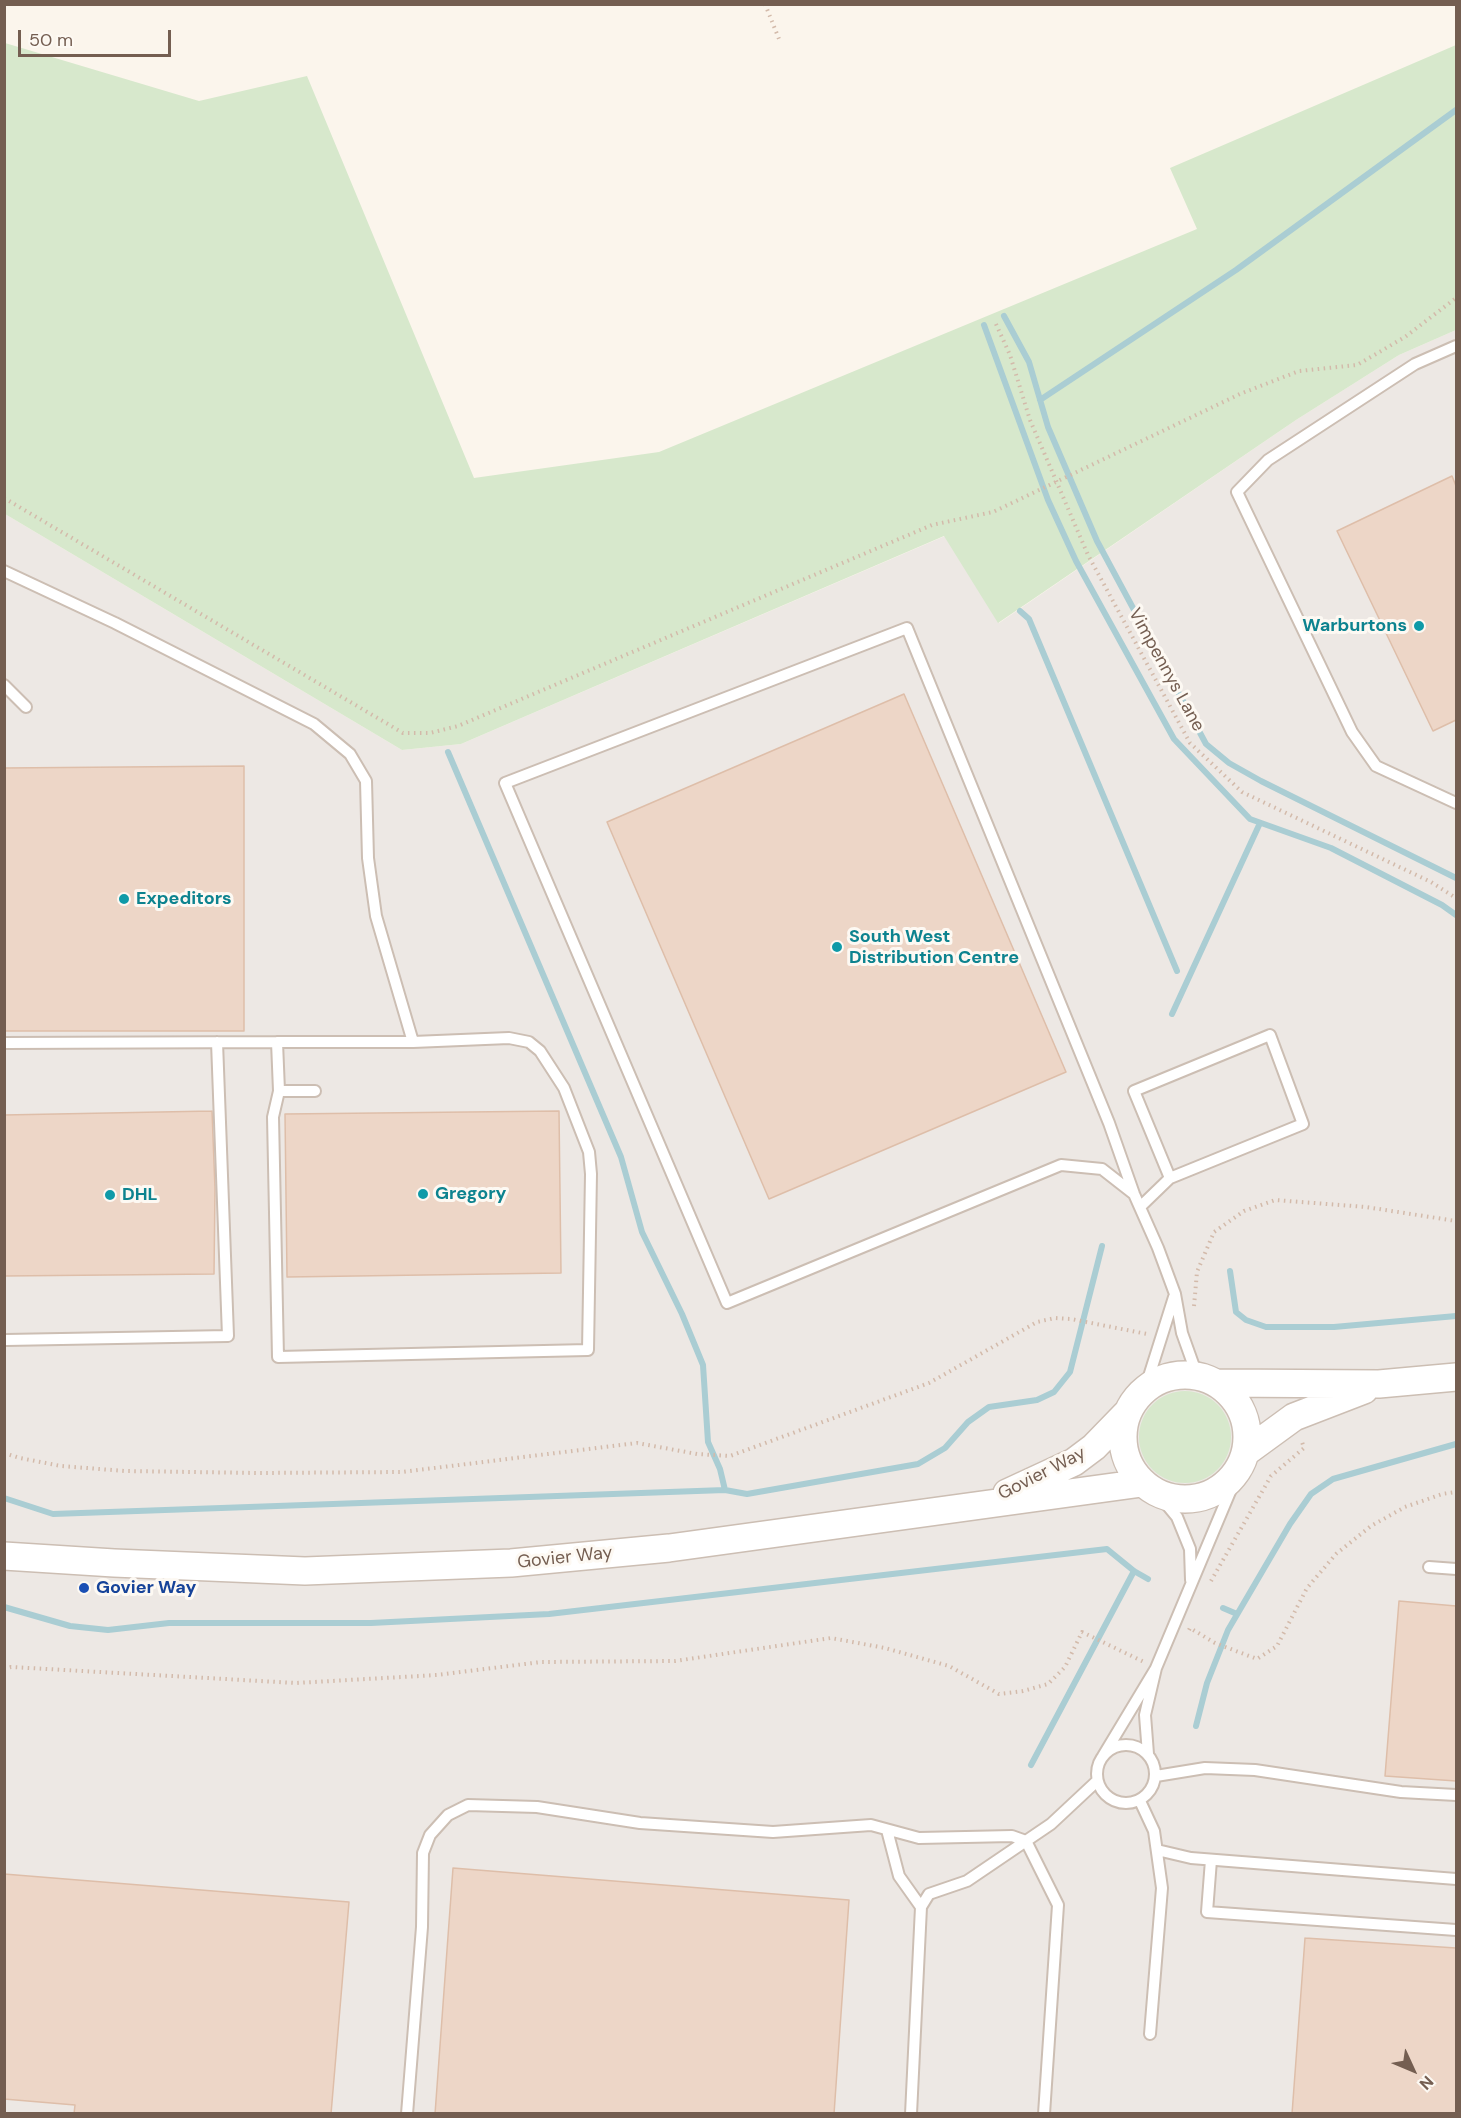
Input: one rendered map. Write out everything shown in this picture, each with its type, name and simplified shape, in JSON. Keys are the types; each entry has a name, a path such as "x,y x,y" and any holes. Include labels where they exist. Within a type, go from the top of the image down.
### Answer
{"street":[{"path":"1379,1384 1294,1416 1243,1460 1228,1483 1213,1494 1195,1500 1176,1500 1150,1488 1130,1467 1124,1450 1123,1430 1128,1412 1135,1399 1145,1389 1161,1379 1179,1375 1207,1379 1379,1384 1456,1377"},
{"path":"1207,1379 1233,1396 1244,1413 1248,1432 1243,1460"},
{"name":"Govier Way","path":"978,1506 1074,1462 1094,1447 1128,1412"},
{"name":"Govier Way","path":"4,1556 304,1571 511,1563 669,1548 978,1506 1150,1488"},
{"name":"Govier Way","path":"4,1542 41,1557"}],"lane":[{"path":"1456,346 1415,364 1268,460 1237,492 1352,732 1376,766 1456,802"},
{"path":"4,571 115,623 314,724 350,754 366,781 368,858 376,916 413,1042"},
{"path":"1134,1194 1102,1169 1061,1165 727,1303 505,783 907,628 1109,1123 1134,1194 1175,1294 1182,1333 1207,1379"},
{"path":"4,685 26,707"},
{"path":"1140,1207 1170,1178 1303,1124 1270,1035 1134,1091 1170,1178"},
{"path":"4,1043 217,1042 277,1042 413,1042 509,1038 529,1041 540,1051 564,1088 589,1152 591,1174 588,1350 278,1357 273,1117 279,1091 277,1042"},
{"path":"6,1340 228,1336 217,1042"},
{"path":"279,1091 315,1091"},
{"path":"1145,1389 1175,1294"},
{"path":"1103,1755 1125,1744 1140,1748 1148,1754 1153,1761 1156,1776 1154,1786 1148,1795 1131,1804 1113,1801 1102,1792 1097,1780 1097,1770 1103,1755 1156,1668 1243,1460"},
{"path":"1150,1488 1177,1517 1190,1549 1191,1586"},
{"path":"1429,1567 1456,1569"},
{"path":"1148,1754 1145,1715 1156,1668"},
{"path":"1156,1776 1205,1768 1255,1770 1401,1792 1456,1795"},
{"path":"911,2114 921,1907 929,1894 967,1881 1051,1824 1097,1780"},
{"path":"1140,1801 1154,1831 1162,1888 1150,2034"},
{"path":"407,2114 422,1927 423,1853 430,1835 448,1815 468,1805 537,1807 651,1824 773,1832 871,1825 919,1838 1012,1836 1026,1841 1058,1905 1044,2114"},
{"path":"887,1830 899,1876 921,1907"},
{"path":"1157,1851 1211,1860 1456,1879"},
{"path":"1211,1860 1208,1912 1456,1930"}],"path":[{"path":"765,4 779,39"},
{"path":"4,498 403,733 430,733 458,726 932,525 993,512 1240,394 1289,374 1357,365 1405,337 1456,298"},
{"name":"Vimpennys Lane","path":"996,324 1010,355 1030,420 1088,555 1190,743 1242,792 1431,882 1456,898"},
{"path":"1182,1333 1193,1329 1197,1272 1214,1232 1244,1211 1275,1200 1366,1207 1456,1221"},
{"path":"4,1453 61,1466 125,1471 258,1473 402,1472 637,1443 697,1454 730,1456 929,1383 1037,1322 1054,1318 1071,1319 1162,1337"},
{"path":"1215,1643 1257,1659 1277,1646 1307,1588 1336,1554 1371,1526 1405,1507 1442,1494 1456,1492"},
{"path":"4,1670 11,1667 296,1683 437,1675 540,1662 675,1661 831,1638 885,1648 949,1666 999,1694 1023,1691 1047,1684 1065,1667 1082,1632 1117,1649"}],"shaded area":[{"path":"1456,330 1456,2113 5,2114 5,514 402,750 461,744 945,536 999,623 1296,420 1399,355"}],"green space":[{"path":"5,43 199,101 307,76 474,478 659,452 1197,229 1170,168 1456,45 1456,330 1399,355 1296,420 998,623 944,536 461,744 402,750 5,514"},
{"path":"1176,1391 1194,1391 1211,1398 1224,1411 1231,1428 1231,1446 1224,1463 1211,1476 1194,1483 1176,1483 1159,1476 1146,1463 1139,1446 1139,1428 1146,1411 1159,1398"}],"building":[{"name":"Warburtons","path":"1452,476 1456,486 1456,720 1433,731 1337,531"},
{"name":"South West Distribution Centre","path":"904,694 1066,1072 769,1199 607,822"},
{"name":"Expeditors","path":"244,766 244,1031 4,1031 4,768"},
{"name":"DHL","path":"212,1111 215,1189 214,1274 4,1276 4,1115"},
{"name":"Gregory","path":"559,1111 561,1273 287,1277 285,1114"},
{"path":"1399,1601 1456,1606 1456,1781 1385,1776"},
{"path":"453,1868 849,1900 834,2114 435,2114"},
{"path":"4,1874 349,1902 331,2114 74,2114 75,2105 4,2099"},
{"path":"1305,1938 1456,1948 1456,2114 1292,2114"}],"waterway":[{"path":"1040,400 1236,270 1456,110"},
{"path":"1004,316 1029,362 1048,427 1097,541 1206,744 1229,763 1261,781 1456,878"},
{"path":"984,325 1048,500 1076,561 1174,739 1250,819 1331,848 1442,905 1456,915"},
{"path":"1020,611 1029,619 1177,971"},
{"path":"448,752 621,1157 642,1232 682,1314 703,1365 708,1442 720,1469 725,1490"},
{"path":"1172,1014 1260,823"},
{"path":"4,1498 53,1514 725,1490 747,1494 918,1464 945,1448 968,1422 989,1407 1037,1400 1054,1392 1070,1372 1102,1246"},
{"path":"1230,1271 1236,1312 1246,1320 1266,1327 1334,1327 1456,1316"},
{"path":"1196,1726 1207,1683 1228,1630 1290,1524 1311,1494 1333,1479 1456,1444"},
{"path":"4,1607 70,1626 108,1630 169,1623 371,1623 549,1614 1107,1549 1134,1571 1148,1579"},
{"path":"1031,1765 1134,1571"},
{"path":"1223,1608 1237,1614"}],"place":[{"name":"Warburtons","path":"1419,626"},
{"name":"Expeditors","path":"124,899"},
{"name":"South West Distribution Centre","path":"837,947"},
{"name":"Gregory","path":"423,1194"},
{"name":"DHL","path":"110,1195"},
{"name":"Govier Way","path":"84,1588"}]}
